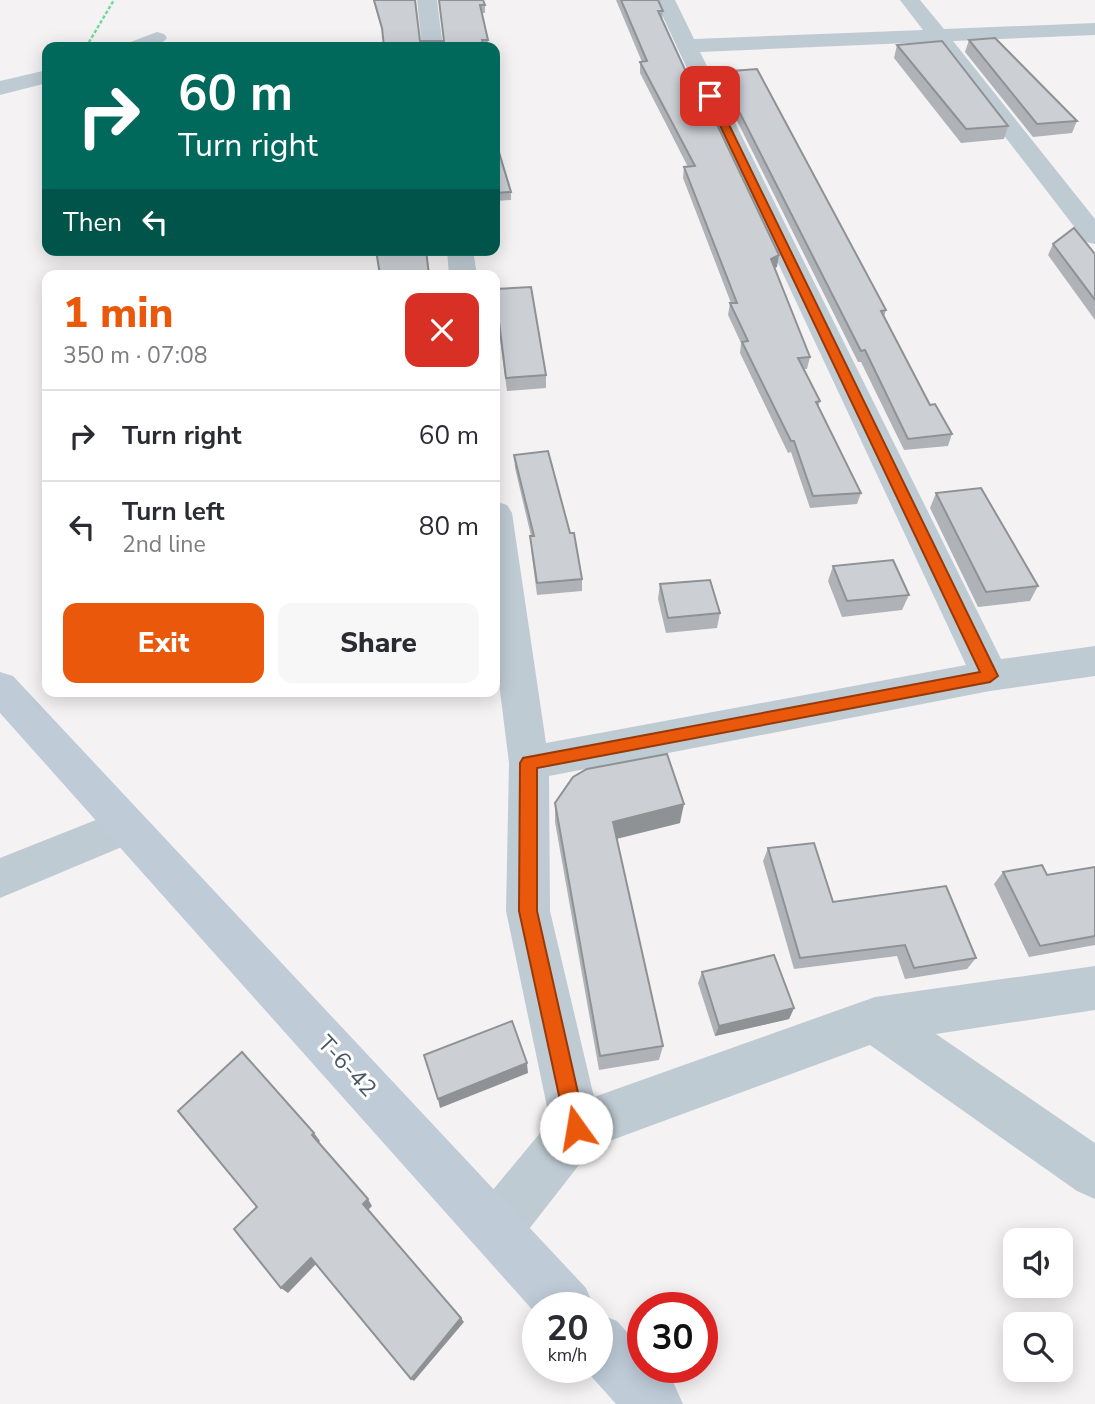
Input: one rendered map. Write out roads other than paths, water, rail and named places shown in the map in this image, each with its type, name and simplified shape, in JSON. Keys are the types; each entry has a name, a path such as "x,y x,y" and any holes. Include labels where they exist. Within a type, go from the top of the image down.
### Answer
{"main road":[{"name":"T-6-42","path":"0,687 554,1292"},
{"path":"613,1358 654,1404"}],"street":[{"path":"427,0 432,42"},
{"path":"665,0 990,676"},
{"path":"910,0 1095,236"},
{"path":"686,46 1095,29"},
{"path":"148,42 158,38"},
{"path":"0,88 42,77"},
{"path":"500,550 529,763 528,911 576,1128"},
{"path":"529,763 990,676 1095,661"},
{"path":"0,878 126,826"},
{"path":"496,1228 576,1128 875,1020 1095,988"},
{"path":"875,1020 1095,1173"}]}
